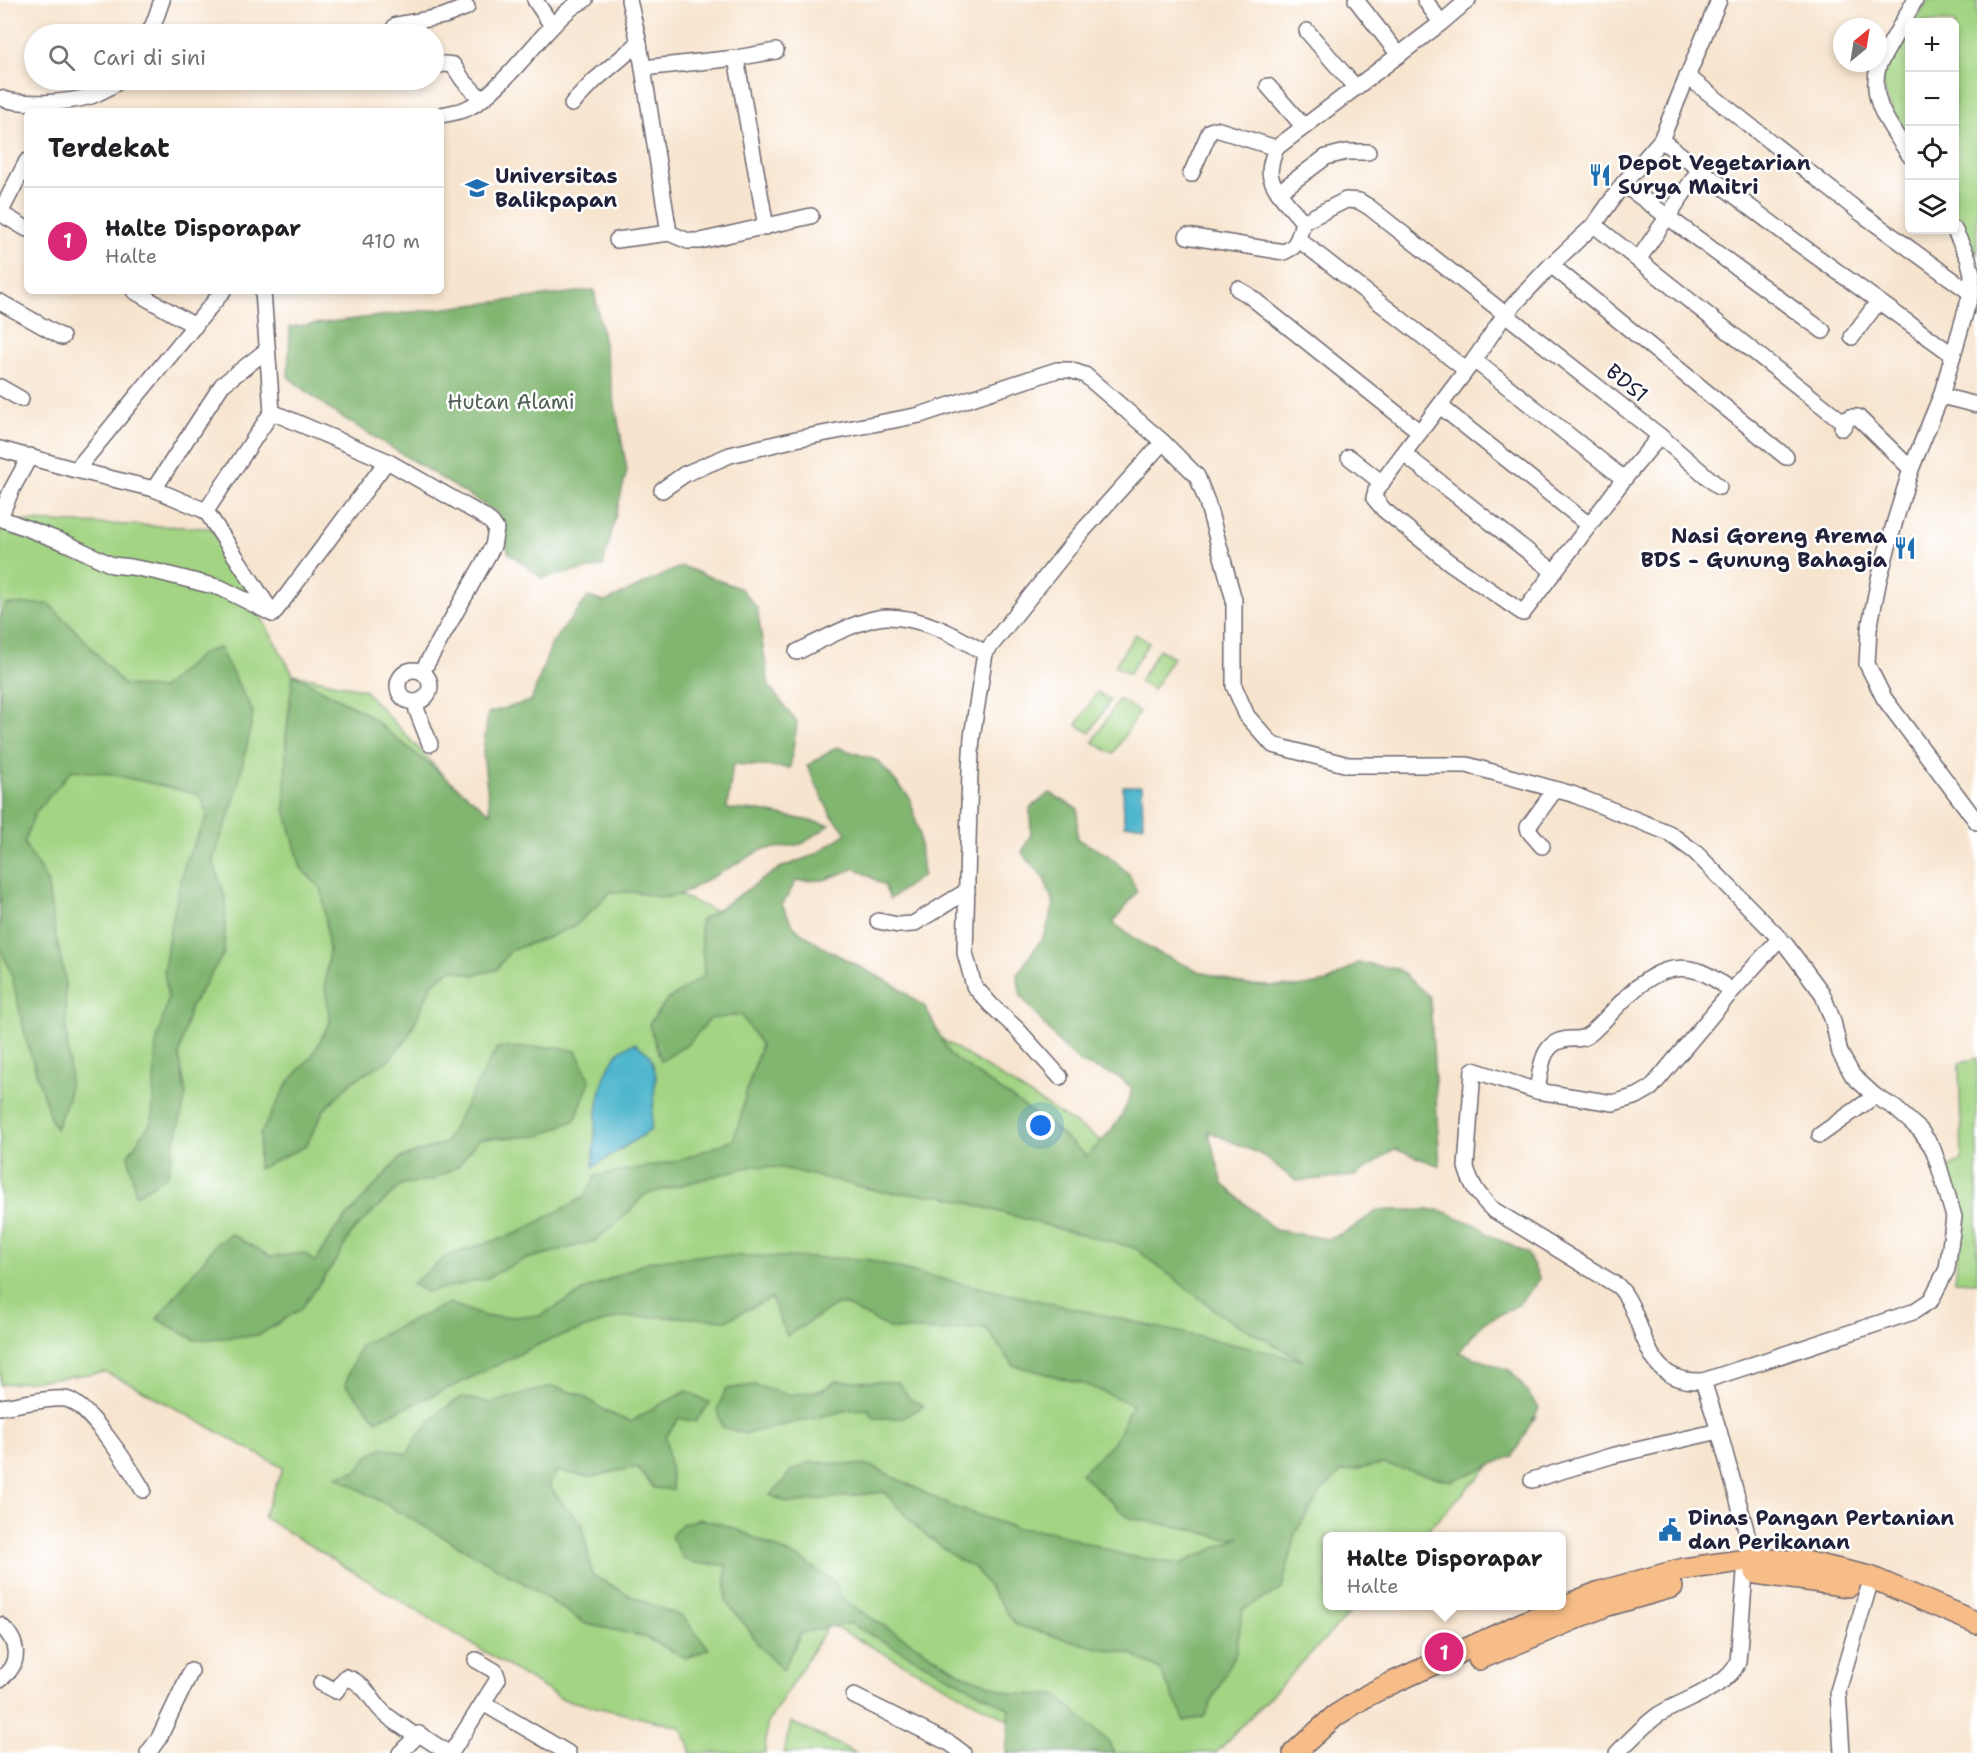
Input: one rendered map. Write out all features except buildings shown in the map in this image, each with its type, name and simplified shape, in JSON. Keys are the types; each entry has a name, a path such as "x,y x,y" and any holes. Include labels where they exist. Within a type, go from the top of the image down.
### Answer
{"highway":[{"path":"1566,1606 1600,1592 1684,1569 1805,1562 1870,1577 1977,1623"},
{"path":"1310,1753 1340,1727 1375,1704 1538,1633 1605,1606 1749,1566 1765,1573 1868,1590 1918,1610 1977,1639"},
{"path":"1294,1753 1335,1716 1368,1695 1555,1610"}],"street":[{"path":"153,24 162,0"},
{"path":"535,0 552,26"},
{"path":"444,114 470,107 481,99 552,26 570,9 585,0"},
{"path":"629,0 639,43 669,233"},
{"path":"1356,0 1399,55"},
{"path":"1425,0 1441,23"},
{"path":"1187,236 1284,252 1293,247 1303,222 1270,177 1270,167 1276,148 1468,0"},
{"path":"1660,436 1624,479 1525,612 1521,612 1449,562 1384,510 1374,498 1376,490 1440,406 1506,313 1551,265 1594,225 1623,184 1661,140 1719,0"},
{"path":"1905,148 1885,116 1874,89 1879,64 1915,0"},
{"path":"401,24 444,16 467,7"},
{"path":"1307,31 1356,88"},
{"path":"572,104 594,80 639,43"},
{"path":"643,69 776,51"},
{"path":"736,58 766,227"},
{"path":"444,64 453,65 463,80 481,99"},
{"path":"1688,76 1862,214 1971,293"},
{"path":"1268,86 1304,127"},
{"path":"4,100 40,102 82,97 102,90"},
{"path":"4,100 14,109 24,112"},
{"path":"1191,174 1210,131 1216,129 1276,148"},
{"path":"1661,140 1953,355"},
{"path":"1279,192 1326,158 1346,152 1368,152"},
{"path":"24,167 0,213 24,227"},
{"path":"1638,260 1700,169"},
{"path":"1623,184 1823,332"},
{"name":"BDS1","path":"1303,222 1346,201 1359,201 1369,207 1660,436 1719,487"},
{"path":"617,240 669,233 688,241 700,241 811,216"},
{"path":"1594,225 1840,423 1850,417 1858,417 1911,469"},
{"path":"1956,234 1968,258 1972,274 1971,293 1941,396 1911,469 1879,579 1869,629 1867,664 1884,698 1977,822"},
{"path":"1298,239 1624,479"},
{"path":"1551,265 1786,457"},
{"path":"1238,289 1420,432"},
{"path":"139,294 195,326"},
{"path":"76,470 221,294"},
{"path":"206,511 272,412 263,294"},
{"path":"0,302 62,337"},
{"path":"1852,337 1878,302"},
{"path":"154,489 222,385 267,350"},
{"path":"662,490 685,474 730,455 796,439 920,415 1057,370 1070,370 1085,375 1163,442 1197,476 1207,502 1234,600 1234,686 1247,716 1273,745 1348,765 1467,765 1572,794 1669,833 1695,852 1780,938 1822,993 1833,1020 1840,1053 1853,1076 1920,1130 1932,1147 1954,1217 1947,1269 1931,1300 1913,1312 1704,1381 1684,1380 1665,1372 1655,1362 1630,1302 1618,1286 1492,1209 1478,1196 1466,1167 1473,1070 1537,1091 1613,1102 1637,1096 1651,1088 1732,991 1780,938"},
{"path":"0,387 21,399"},
{"path":"1941,396 1977,405"},
{"path":"1440,406 1589,525"},
{"path":"272,412 387,461 483,516 496,529 493,546 422,672"},
{"path":"1060,1077 974,986 965,953 972,737 986,652 1080,534 1163,442"},
{"path":"0,449 154,489 206,511 273,614"},
{"path":"1404,454 1554,572"},
{"path":"30,456 12,489 0,518 68,544 112,565 158,572 221,588 273,614"},
{"path":"1349,457 1382,483"},
{"path":"273,614 387,461"},
{"path":"797,652 852,626 885,617 916,620 950,632 986,652"},
{"path":"418,670 429,680 430,690 425,698 416,702 410,702 402,697 398,682 403,674 418,670"},
{"path":"416,702 417,711 430,744"},
{"path":"1542,846 1528,827 1555,789"},
{"path":"878,921 898,925 913,924 967,891"},
{"path":"1537,1091 1541,1063 1550,1047 1554,1043 1588,1036 1651,976 1661,971 1679,968 1694,970 1712,977 1732,991"},
{"path":"1820,1135 1875,1096"},
{"path":"1617,1753 1659,1715 1720,1682 1735,1670 1738,1662 1749,1566 1719,1431 1704,1381"},
{"path":"0,1407 62,1398 74,1401 118,1451 143,1491"},
{"path":"1532,1480 1611,1456 1719,1431"},
{"path":"1842,1753 1838,1690 1868,1590"},
{"path":"0,1625 10,1635 16,1654 14,1664 0,1679"},
{"path":"400,1753 419,1734 449,1753 483,1704 498,1677 495,1671 477,1660"},
{"path":"148,1753 159,1738 191,1671"},
{"path":"321,1683 336,1691 348,1677 364,1688 385,1714 415,1736"},
{"path":"854,1696 951,1744 963,1753"},
{"path":"483,1704 568,1753"}],"green space":[{"path":"1928,0 1977,0 1977,255 1959,226 1959,18 1917,18"},
{"path":"1905,35 1905,136 1889,105 1883,83 1882,72 1887,72 1887,59"},
{"name":"Hutan Alami","path":"594,290 627,470 603,566 542,578 509,553 496,512 332,411 288,377 290,327"},
{"path":"0,520 211,528 293,674 364,690 472,806 794,945 1536,1417 1426,1532 1323,1532 1323,1610 1352,1610 1216,1753 1070,1753 829,1624 767,1724 765,1753 690,1753 690,1746 680,1727 562,1699 263,1517 283,1468 133,1385 105,1372 0,1385"},
{"path":"682,566 741,589 757,608 769,686 797,723 790,768 733,764 727,809 760,811 830,825 802,844 761,850 680,895 661,898 637,892 611,892 576,925 511,950 496,970 473,975 452,969 433,983 407,1039 389,1060 351,1082 324,1110 306,1146 258,1169 260,1135 288,1083 312,1056 330,1022 325,985 329,950 322,890 301,868 285,809 286,738 293,674 365,713 490,813 483,753 488,713 531,701 552,643 588,597 605,602"},
{"path":"6,604 49,604 124,685 161,689 203,653 219,648 253,712 233,804 213,860 226,900 224,953 190,1008 179,1055 186,1095 167,1176 136,1195 128,1155 152,1121 156,1045 168,999 164,971 169,934 185,862 208,815 198,794 110,774 72,770 35,813 24,843 47,881 65,978 70,1074 68,1099 56,1129 50,1118 26,1039 11,972 0,947 0,619"},
{"path":"1135,634 1149,642 1129,674 1115,666"},
{"path":"1159,649 1173,657 1153,690 1139,682"},
{"path":"1097,692 1110,700 1090,733 1077,725"},
{"path":"1119,699 1139,712 1113,754 1093,742"},
{"path":"837,747 878,761 910,798 919,833 923,875 890,899 884,885 856,868 824,880 796,881 782,905 794,927 824,948 896,986 925,1007 950,1055 1049,1124 1087,1156 1115,1125 1126,1107 1132,1088 1117,1076 1081,1063 1060,1044 1021,996 1017,975 1045,934 1054,905 1044,878 1022,853 1031,834 1030,808 1050,793 1078,809 1077,839 1108,855 1129,874 1137,892 1113,923 1152,950 1198,971 1246,985 1298,987 1328,982 1358,963 1398,969 1430,997 1440,1166 1395,1149 1355,1176 1296,1181 1262,1155 1208,1131 1223,1184 1275,1230 1329,1239 1349,1230 1378,1210 1440,1210 1481,1227 1487,1234 1527,1253 1540,1279 1518,1305 1483,1323 1459,1352 1511,1371 1539,1408 1513,1456 1451,1481 1383,1464 1341,1472 1321,1492 1295,1533 1282,1589 1243,1609 1236,1652 1204,1717 1185,1721 1160,1670 1132,1654 1094,1647 1016,1625 975,1568 959,1560 918,1529 884,1492 789,1503 770,1495 790,1471 812,1462 872,1466 951,1506 1016,1528 1049,1531 1128,1556 1180,1564 1240,1537 1223,1538 1190,1529 1129,1518 1081,1474 1115,1441 1132,1404 1084,1384 1013,1365 986,1328 940,1331 891,1329 845,1305 836,1305 787,1336 771,1298 727,1320 620,1317 546,1341 377,1420 345,1384 360,1345 449,1303 487,1317 540,1316 587,1289 650,1261 706,1255 866,1259 929,1276 1303,1360 1224,1317 1135,1248 944,1196 883,1192 782,1168 752,1166 644,1195 630,1211 595,1241 523,1260 485,1279 427,1292 412,1284 447,1256 518,1233 584,1197 596,1176 677,1161 733,1140 761,1045 741,1015 710,1019 688,1044 661,1061 649,1024 665,1002 704,975 700,921 780,868 814,855 847,833 831,815 807,766"},
{"path":"557,1047 576,1051 590,1081 575,1120 539,1136 479,1139 458,1166 433,1180 402,1184 352,1232 337,1259 301,1309 259,1335 195,1340 157,1319 216,1244 231,1234 271,1257 304,1253 315,1262 335,1230 400,1158 445,1143 497,1048"},
{"path":"1977,1058 1977,1282 1955,1281 1960,1219 1945,1170 1962,1160 1959,1064"},
{"path":"836,1381 898,1382 910,1399 924,1406 903,1418 874,1418 868,1409 849,1410 745,1434 722,1427 717,1410 726,1389 755,1385 789,1395 822,1390"},
{"path":"552,1386 582,1395 607,1412 631,1422 687,1391 710,1403 695,1422 679,1418 666,1437 673,1490 654,1488 637,1467 590,1477 557,1471 549,1485 566,1508 582,1522 592,1575 631,1596 683,1617 709,1649 686,1658 642,1636 586,1624 522,1582 336,1476 357,1471 368,1456 383,1447 407,1454 420,1433 440,1411 462,1397 491,1403"},
{"path":"702,1519 734,1528 800,1559 833,1581 844,1601 964,1675 1014,1694 1056,1695 1108,1741 1114,1753 1006,1753 1010,1709 849,1623 801,1633 783,1670 759,1646 747,1627 726,1602 726,1565 692,1563 683,1558 671,1536 683,1523"},
{"path":"791,1722 856,1753 784,1753"}],"water":[{"path":"1123,786 1142,786 1143,825 1124,825"},
{"path":"635,1043 650,1055 656,1075 651,1130 593,1167 598,1106 605,1076 619,1052"}],"place":[{"name":"Depot Vegetarian Surya Maitri","path":"1600,175"},
{"name":"Universitas Balikpapan","path":"477,188"},
{"name":"Nasi Goreng Arema BDS - Gunung Bahagia","path":"1905,548"},
{"name":"Dinas Pangan Pertanian dan Perikanan","path":"1670,1530"},
{"name":"Halte Disporapar","path":"1444,1652"}]}
